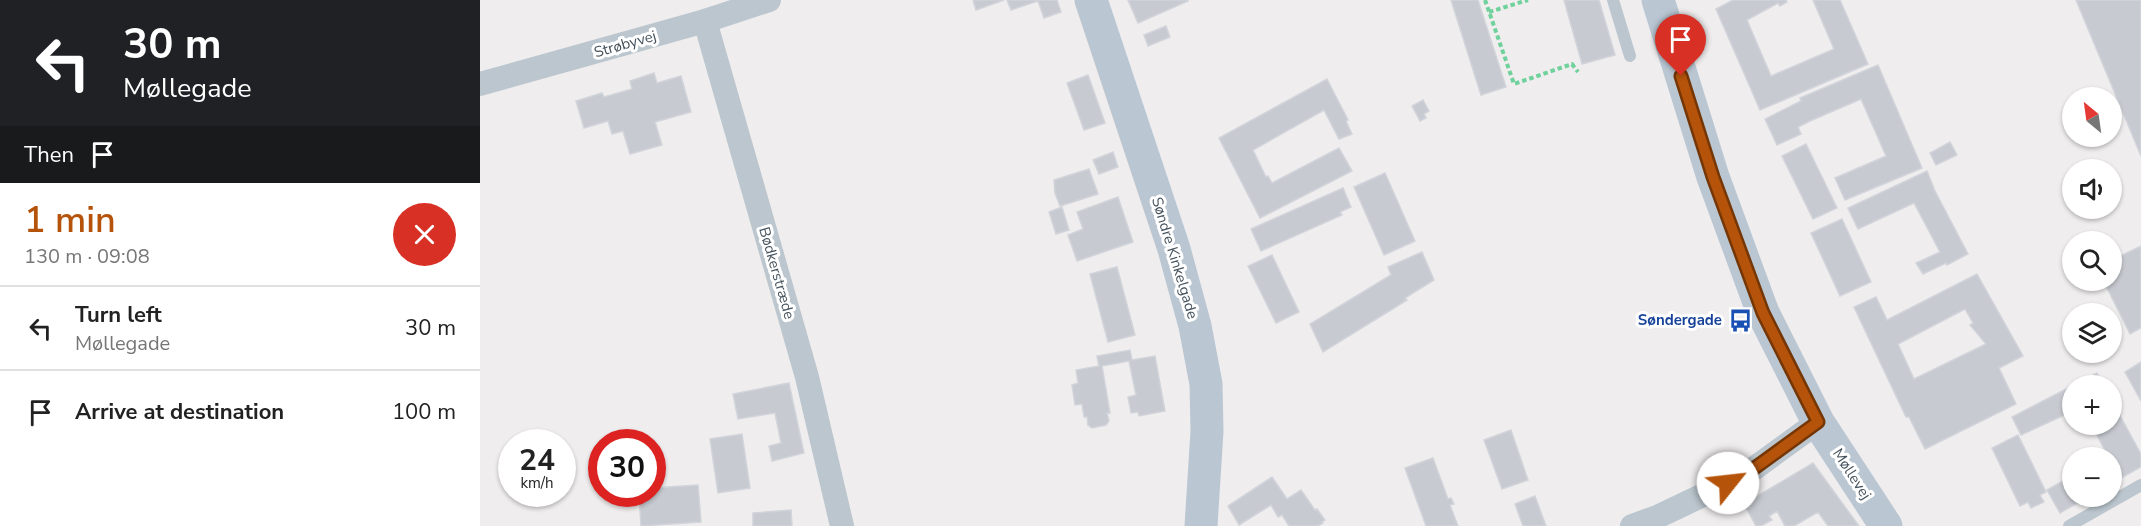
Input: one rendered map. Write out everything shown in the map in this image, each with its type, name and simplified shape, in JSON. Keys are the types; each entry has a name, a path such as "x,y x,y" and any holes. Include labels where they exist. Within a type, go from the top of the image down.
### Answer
{"street":[{"name":"Strøbyvej","path":"480,84 705,21 769,0"},
{"name":"Søndre Kinkelgade","path":"1091,0 1174,249 1195,326 1206,384 1207,431 1201,526"},
{"name":"Møllevej","path":"1658,0 1713,177 1763,313 1818,422 1886,526"},
{"name":"Bødkerstræde","path":"705,21 807,377 842,526"},
{"path":"1632,526 1657,517 1745,475 1818,422"}],"lane":[{"path":"1613,0 1630,56"},
{"path":"2069,526 2141,485"}],"path":[{"path":"1485,0 1514,84 1572,64 1578,72"},
{"path":"1489,12 1528,0"}],"building":[{"path":"973,0 1004,0 976,10"},
{"path":"1007,0 1057,0 1061,12 1044,18 1038,1 1011,10"},
{"path":"1128,0 1188,0 1188,1 1138,23"},
{"path":"1451,0 1478,0 1506,87 1481,95"},
{"path":"1564,0 1599,0 1615,55 1582,64"},
{"path":"1733,0 1786,0 1787,2 1780,6 1778,3 1747,20 1771,76 1834,49 1813,0 1840,0 1868,64 1760,110 1716,9"},
{"path":"2076,0 2141,0 2141,156 2122,110 2122,87 2112,87"},
{"path":"1166,26 1170,37 1148,46 1144,35"},
{"path":"1878,65 1922,168 1845,200 1835,178 1886,156 1861,99 1798,127 1801,134 1777,145 1765,119 1801,101 1800,98"},
{"path":"654,73 657,83 681,76 691,112 655,122 662,145 630,154 623,131 612,134 608,121 584,128 576,101 602,93 604,97 632,89 630,81"},
{"path":"1088,75 1105,123 1084,130 1067,83"},
{"path":"1327,79 1348,120 1346,121 1352,134 1339,139 1324,110 1253,150 1266,177 1268,176 1272,183 1339,148 1352,171 1260,218 1219,138"},
{"path":"1423,100 1429,111 1424,114 1426,118 1420,121 1412,106"},
{"path":"1950,142 1957,155 1936,165 1930,153"},
{"path":"1806,144 1837,208 1813,219 1782,156"},
{"path":"1113,152 1118,167 1099,174 1093,160"},
{"path":"1089,169 1098,194 1060,206 1055,193 1054,180"},
{"path":"1927,171 1968,254 1923,274 1916,263 1940,252 1914,203 1858,229 1848,208"},
{"path":"1385,173 1415,241 1384,255 1354,187"},
{"path":"1343,188 1351,207 1340,212 1342,215 1261,251 1251,229"},
{"path":"1118,197 1133,242 1077,261 1068,235 1083,229 1077,212"},
{"path":"1062,207 1069,230 1056,234 1049,212"},
{"path":"1842,219 1871,282 1840,296 1811,233"},
{"path":"2141,246 2141,328 2130,334 2122,318 2122,303 2114,303 2108,291 2122,291 2122,255"},
{"path":"1422,252 1434,280 1405,298 1407,300 1323,352 1310,324 1391,275 1388,267"},
{"path":"1272,255 1299,312 1276,323 1248,266"},
{"path":"1117,267 1135,335 1108,342 1090,274"},
{"path":"1977,274 2023,356 1999,368 2016,404 1925,449 1909,417 1906,417 1854,307 1876,297 1887,320","holes":["1965,309 1973,323 1970,325 1986,344 1914,379 1898,344"]},
{"path":"1130,350 1132,360 1155,356 1165,411 1139,416 1138,412 1131,413 1128,397 1136,395 1129,361 1102,366 1110,413 1107,413 1109,421 1106,425 1092,428 1088,425 1087,417 1084,417 1082,404 1075,405 1072,385 1078,383 1076,370 1099,366 1097,356"},
{"path":"2141,362 2141,401 2125,372"},
{"path":"789,383 804,453 772,461 769,446 781,443 775,413 738,419 733,394"},
{"path":"2062,391 2062,416 2021,435 2012,417"},
{"path":"2122,419 2141,454 2141,467 2122,477 2122,447 2103,447 2097,435 2122,435"},
{"path":"1511,430 1528,480 1502,489 1484,440"},
{"path":"742,434 750,488 718,493 710,439"},
{"path":"2018,435 2046,492 2040,495 2044,502 2031,508 2028,502 2020,506 1992,448"},
{"path":"1433,458 1448,499 1451,498 1454,504 1450,505 1458,526 1426,526 1405,468"},
{"path":"1813,463 1859,526 1828,526 1818,512 1794,526 1785,526 1777,511 1769,516 1772,520 1756,526 1744,504"},
{"path":"1272,477 1287,499 1301,490 1325,520 1323,523 1318,526 1289,526 1282,515 1278,517 1271,505 1239,525 1228,506"},
{"path":"2062,481 2062,507 2070,507 2060,513 2047,490"},
{"path":"698,485 701,522 641,526 640,507 666,507 666,487"},
{"path":"1535,496 1546,526 1523,526 1515,504"},
{"path":"791,510 792,526 753,526 753,513"}],"place":[{"name":"Søndergade","path":"1740,320"}],"route":[{"path":"1681,76 1713,177 1763,313 1818,422 1745,475 1728,483"}]}
